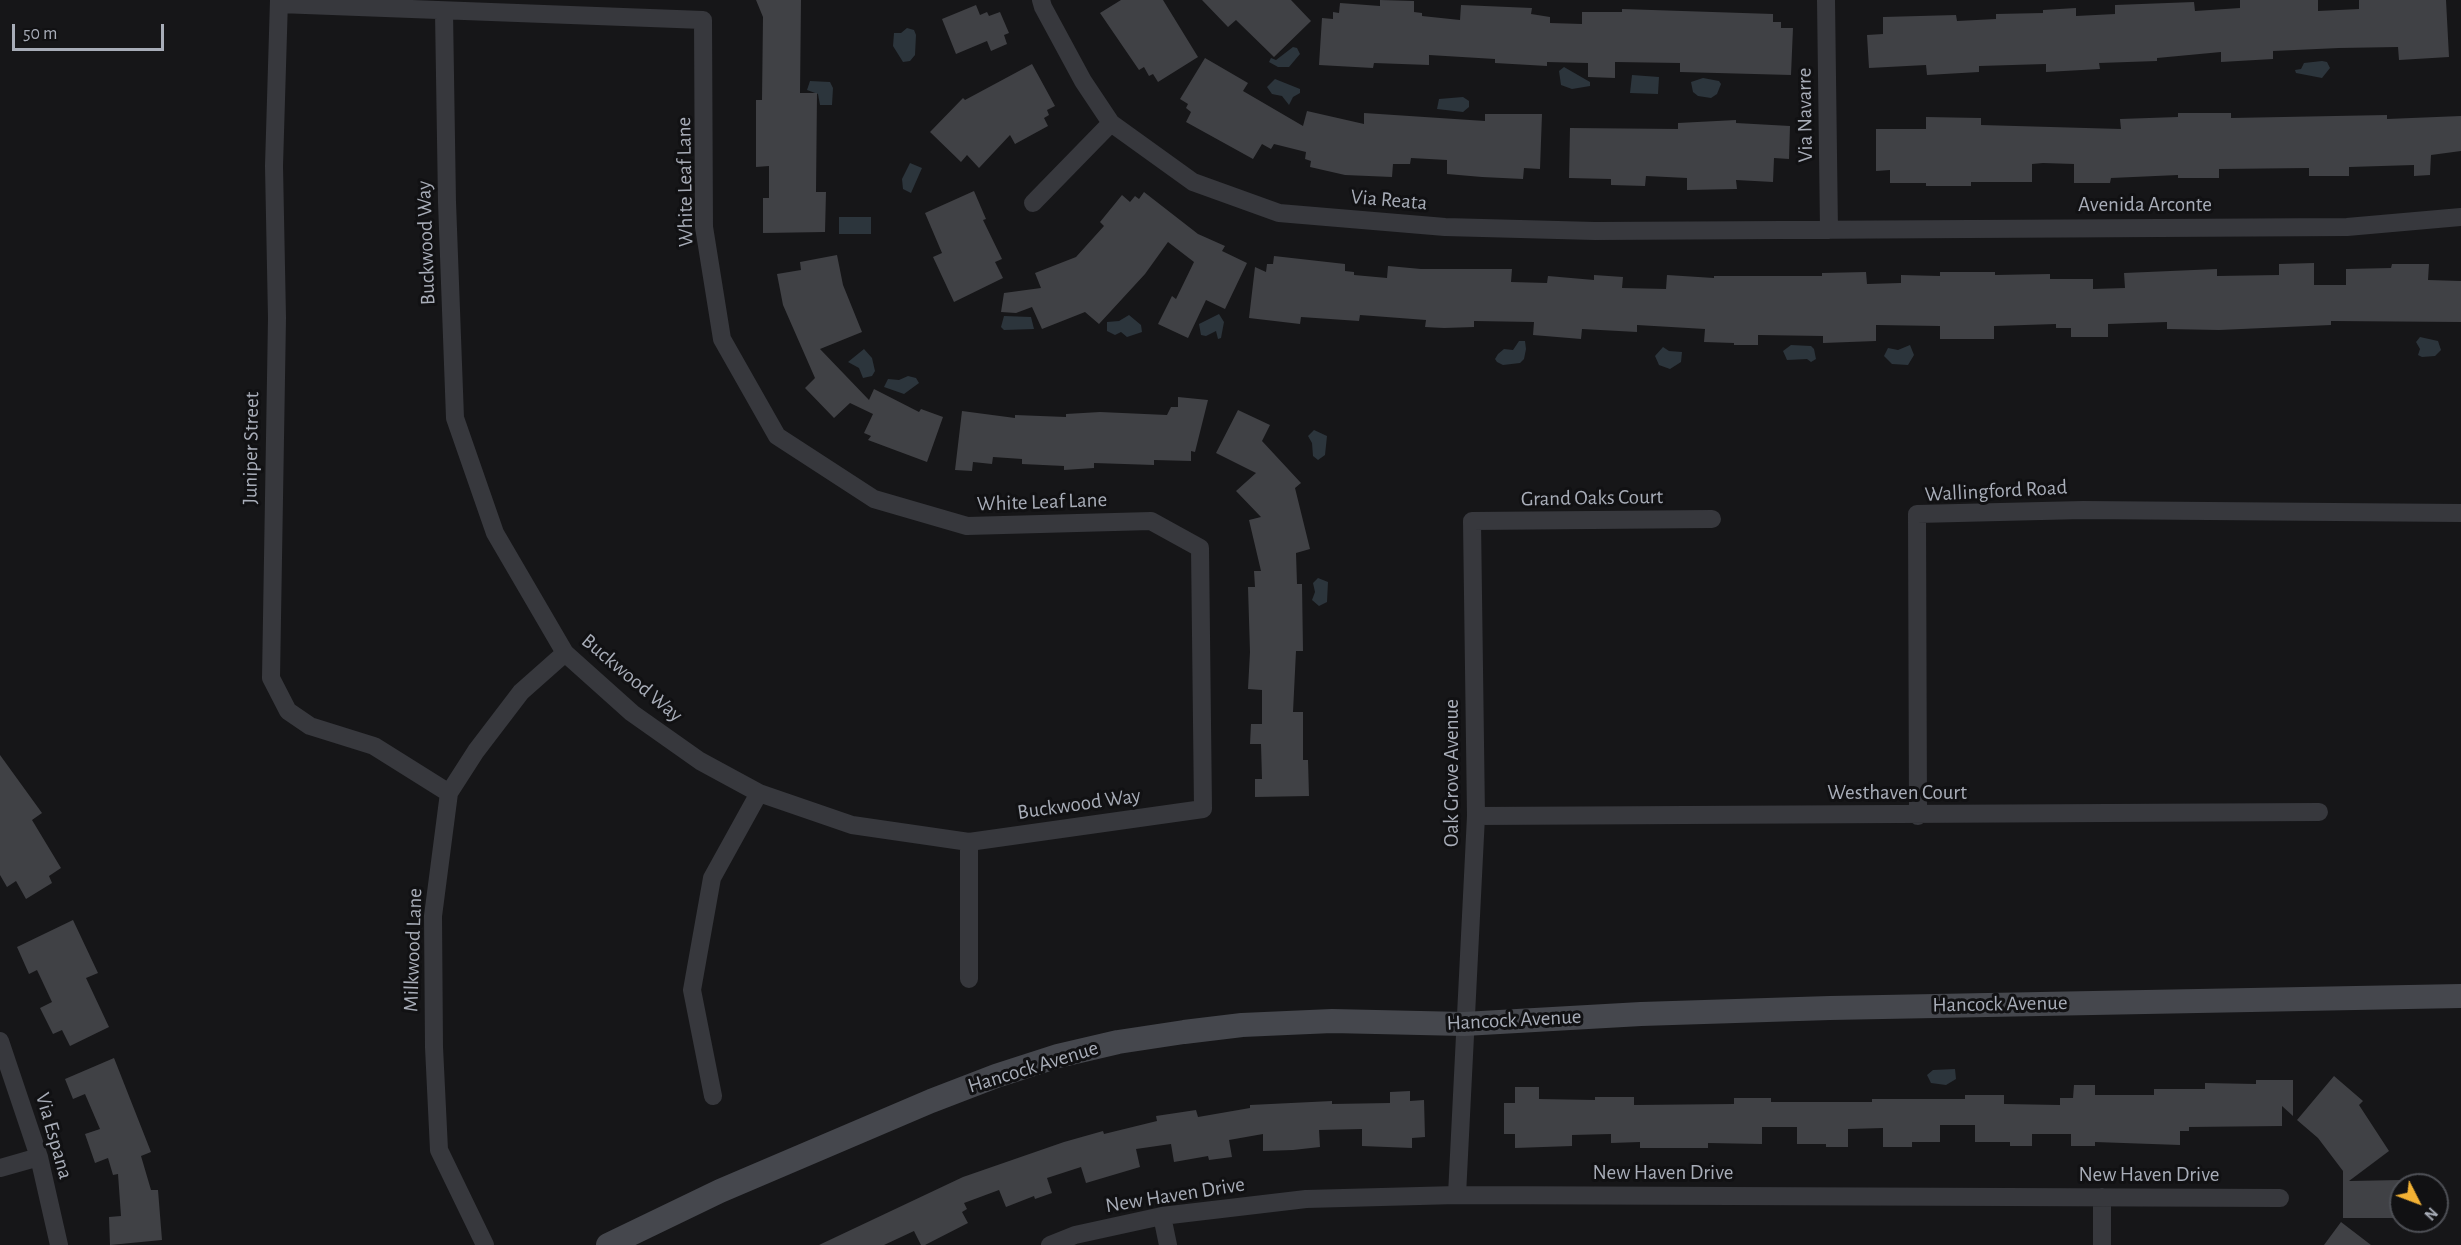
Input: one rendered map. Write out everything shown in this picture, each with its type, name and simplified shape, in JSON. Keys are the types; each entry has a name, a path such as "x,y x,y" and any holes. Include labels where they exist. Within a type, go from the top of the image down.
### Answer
{"main road":[{"name":"Hancock Avenue","path":"608,1245 720,1191 921,1105 1058,1056 1118,1042 1242,1025 1332,1022 1464,1024 1641,1014 1818,1008 2461,996"}],"street":[{"name":"Via Reata","path":"1041,0 1083,81 1111,123 1193,182 1279,213 1445,227 1595,231 1829,230"},
{"name":"Via Navarre","path":"1826,0 1829,230"},
{"name":"White Leaf Lane","path":"279,2 444,12 703,20 704,227 722,339 777,436 874,499 967,526 1151,521 1200,548 1203,809"},
{"name":"Juniper Street","path":"279,2 274,166 277,318 271,678 288,711 310,726 374,746 449,793"},
{"name":"Buckwood Way","path":"444,12 447,202 455,418 495,534 565,653 632,712 700,760 759,793 852,825 969,842 1203,809"},
{"path":"1033,203 1111,123"},
{"name":"Avenida Arconte","path":"1829,230 2347,227 2461,217"},
{"name":"Wallingford Road","path":"1918,816 1917,514 2083,510 2461,513"},
{"name":"Grand Oaks Court","path":"1472,521 1712,519"},
{"name":"Oak Grove Avenue","path":"1457,1195 1476,816 1472,521"},
{"name":"Milkwood Lane","path":"485,1245 439,1150 434,1047 433,916 449,793 476,751 521,692 565,653"},
{"path":"713,1096 692,990 712,878 759,793"},
{"name":"Westhaven Court","path":"1476,816 1918,816 2319,812"},
{"path":"969,842 969,979"},
{"name":"Via Espana","path":"0,1041 39,1157 59,1245"},
{"path":"0,1168 39,1157"},
{"name":"New Haven Drive","path":"1050,1245 1076,1235 1162,1216 1306,1199 1457,1195 2280,1198"},
{"path":"2102,1245 2103,1197"},
{"path":"1162,1216 1168,1245"}],"shaded area":[{"path":"907,28 914,30 916,35 915,55 910,61 903,62 893,46 894,33 901,33"},
{"path":"1293,47 1297,48 1300,54 1289,67 1278,67 1269,62 1271,58 1276,60"},
{"path":"2327,62 2330,68 2322,78 2296,73 2295,70 2301,69 2304,63"},
{"path":"1564,67 1590,82 1590,86 1572,89 1561,85 1559,71"},
{"path":"1632,75 1659,77 1658,94 1630,93"},
{"path":"1703,78 1719,81 1721,84 1717,94 1711,98 1698,96 1693,92 1691,82"},
{"path":"1275,79 1300,89 1300,93 1293,97 1289,105 1282,96 1272,94 1267,87"},
{"path":"810,81 830,82 833,88 832,105 820,105 818,94 807,90"},
{"path":"1463,97 1469,101 1469,107 1463,112 1437,109 1439,99"},
{"path":"910,163 922,168 911,193 903,189 902,179"},
{"path":"839,217 871,217 871,234 839,234"},
{"path":"1219,314 1224,322 1221,338 1218,339 1216,331 1206,336 1201,335 1199,324"},
{"path":"1129,315 1141,325 1142,332 1127,337 1121,332 1115,335 1107,331 1107,322 1119,321"},
{"path":"1004,316 1031,317 1034,329 1004,330 1001,327"},
{"path":"2420,337 2438,341 2441,350 2435,356 2418,355 2420,349 2416,342"},
{"path":"1519,341 1525,341 1526,349 1524,359 1520,363 1503,365 1497,362 1495,359 1498,354 1504,349 1513,350"},
{"path":"1791,345 1811,346 1816,359 1811,362 1807,359 1787,360 1783,351"},
{"path":"1910,345 1914,355 1908,365 1892,364 1884,356 1888,348 1898,350"},
{"path":"1663,347 1669,351 1682,352 1681,362 1670,369 1659,365 1655,356"},
{"path":"864,349 872,358 875,371 872,376 863,378 859,368 848,362"},
{"path":"908,376 916,378 919,383 904,394 884,387 888,379 899,380"},
{"path":"1314,430 1327,436 1325,455 1318,460 1313,456 1312,443 1308,436"},
{"path":"1318,578 1328,582 1327,602 1319,606 1312,600 1315,592 1313,583"},
{"path":"1955,1069 1956,1079 1946,1085 1931,1083 1927,1075 1933,1070"}],"building":[{"path":"756,0 801,0 800,93 817,93 816,192 826,192 825,232 763,233 763,198 769,198 769,166 756,167 756,100 762,100 763,17"},
{"path":"1121,0 1163,0 1198,57 1158,82 1153,74 1149,76 1144,67 1139,70 1100,13"},
{"path":"1202,0 1291,0 1311,21 1274,57 1236,20 1228,27"},
{"path":"1380,0 1414,1 1414,12 1422,13 1422,16 1460,20 1461,5 1532,8 1531,14 1550,17 1550,23 1582,24 1582,12 1622,12 1622,9 1773,14 1773,22 1781,22 1781,28 1793,28 1791,75 1680,72 1680,63 1615,62 1615,78 1588,77 1588,63 1547,62 1547,66 1495,63 1495,59 1429,55 1429,65 1374,63 1373,68 1319,65 1322,18 1333,19 1333,12 1339,13 1340,3 1380,6"},
{"path":"2240,0 2318,0 2318,11 2359,9 2359,0 2446,0 2449,57 2399,60 2398,47 2339,48 2273,51 2273,59 2221,62 2221,52 2157,58 2157,61 2099,63 2100,69 2046,72 2046,64 1979,66 1979,72 1927,75 1926,65 1869,68 1867,35 1883,34 1883,17 1956,15 1957,21 1996,19 1996,14 2043,13 2043,10 2076,8 2076,16 2115,14 2115,5 2194,2 2195,11 2240,8"},
{"path":"976,5 980,15 987,12 989,16 1000,12 1009,33 1004,35 1007,44 991,51 987,41 956,54 942,19"},
{"path":"1205,58 1248,83 1243,91 1303,126 1307,111 1364,124 1364,113 1485,121 1485,114 1542,114 1540,169 1524,168 1523,179 1482,177 1447,174 1447,160 1411,158 1410,164 1393,164 1392,177 1345,175 1310,167 1311,161 1305,159 1306,152 1274,144 1271,149 1262,144 1253,159 1186,122 1191,112 1186,108 1188,104 1180,99"},
{"path":"1032,64 1055,106 1047,110 1049,115 1044,118 1048,126 1015,144 1010,135 979,168 967,155 961,162 930,132 963,98 965,100"},
{"path":"2178,113 2231,113 2231,118 2387,115 2387,119 2461,116 2461,151 2431,155 2430,175 2414,176 2414,165 2349,167 2349,176 2309,176 2309,168 2219,169 2219,178 2178,178 2178,175 2111,178 2110,183 2074,183 2074,164 2043,163 2032,164 2032,182 1971,182 1971,186 1926,186 1926,183 1890,183 1890,170 1876,171 1876,129 1926,129 1926,117 1981,118 1981,125 2121,129 2120,119 2178,117"},
{"path":"1736,120 1736,123 1790,126 1789,159 1774,158 1773,182 1736,180 1737,189 1687,190 1687,178 1646,176 1645,186 1611,185 1611,179 1569,178 1570,128 1678,129 1678,123"},
{"path":"974,191 986,219 983,220 1002,259 995,262 1003,278 954,302 933,257 942,253 925,213"},
{"path":"1144,192 1198,234 1225,246 1222,251 1247,263 1225,309 1206,300 1188,338 1158,324 1172,296 1176,299 1194,262 1168,242 1145,274 1099,324 1085,312 1042,329 1032,307 1016,313 1001,312 1004,293 1041,288 1035,273 1076,257 1104,226 1100,222 1122,195 1130,202 1135,196 1139,199"},
{"path":"837,255 843,285 862,332 820,349 869,400 874,389 919,412 921,409 943,417 927,462 868,440 871,436 864,433 873,414 850,403 834,418 805,388 815,378 783,305 777,274 801,270 800,262"},
{"path":"1274,256 1345,264 1345,271 1354,272 1354,275 1387,278 1388,266 1421,269 1512,269 1511,282 1547,283 1548,276 1594,280 1594,275 1623,277 1622,288 1666,289 1667,275 1714,278 1714,276 1822,276 1822,273 1866,272 1867,284 1901,283 1901,275 1940,276 1940,272 1995,272 1995,275 2050,274 2050,279 2093,279 2093,289 2125,288 2124,273 2217,269 2217,276 2279,275 2279,264 2314,263 2314,285 2346,285 2346,269 2391,268 2392,264 2429,264 2428,280 2461,281 2461,322 2331,321 2331,325 2219,330 2167,329 2167,322 2108,324 2108,337 2071,337 2071,328 2056,328 2056,324 1994,326 1994,339 1940,339 1940,326 1876,325 1876,341 1823,343 1823,336 1758,335 1758,345 1734,345 1734,343 1704,342 1705,329 1637,325 1637,332 1582,329 1581,339 1533,335 1534,322 1474,321 1474,327 1444,328 1425,327 1426,320 1360,315 1359,321 1301,317 1300,324 1249,318 1255,267 1266,272 1267,264 1273,264"},
{"path":"1178,397 1208,400 1195,452 1191,451 1191,461 1154,460 1154,465 1094,463 1094,468 1064,470 1064,466 1022,464 1022,459 993,457 992,464 973,462 972,471 955,470 962,411 1015,418 1015,415 1066,417 1066,414 1100,412 1167,415 1171,407 1178,407"},
{"path":"1238,410 1270,425 1262,441 1301,483 1295,488 1310,549 1296,553 1297,584 1302,584 1303,651 1296,651 1293,712 1303,712 1303,760 1308,760 1309,796 1255,797 1255,779 1262,779 1261,744 1250,744 1251,724 1262,724 1262,690 1248,689 1250,652 1248,587 1255,587 1254,571 1261,571 1249,520 1261,517 1236,491 1256,473 1216,453"},
{"path":"0,755 42,813 32,820 61,868 49,876 52,883 26,899 16,881 7,887 0,875"},
{"path":"73,920 98,973 86,978 109,1027 70,1046 62,1030 53,1034 40,1008 52,1002 37,970 29,974 17,947"},
{"path":"114,1058 151,1152 141,1156 151,1190 158,1190 162,1240 110,1245 109,1217 121,1216 118,1174 113,1175 108,1158 95,1163 85,1134 100,1129 85,1094 73,1099 65,1079"},
{"path":"2334,1076 2363,1101 2359,1105 2389,1151 2349,1181 2389,1180 2389,1218 2343,1218 2343,1171 2318,1138 2297,1120"},
{"path":"2256,1080 2293,1080 2293,1116 2282,1106 2282,1126 2189,1127 2189,1131 2180,1131 2180,1145 2095,1142 2095,1146 2071,1146 2071,1134 2032,1134 2032,1146 2010,1146 2010,1142 1975,1142 1975,1125 1940,1125 1940,1142 1912,1142 1912,1147 1883,1147 1883,1128 1848,1129 1848,1147 1797,1144 1797,1127 1762,1127 1762,1144 1708,1143 1708,1148 1640,1148 1640,1142 1611,1143 1611,1134 1572,1135 1572,1146 1515,1148 1515,1134 1504,1134 1504,1103 1515,1103 1515,1087 1539,1087 1539,1099 1595,1100 1595,1097 1634,1097 1634,1105 1734,1104 1734,1098 1771,1098 1771,1102 1872,1102 1872,1099 1965,1099 1965,1095 2004,1095 2004,1104 2060,1105 2060,1098 2073,1098 2074,1085 2095,1085 2095,1095 2154,1095 2154,1089 2205,1089 2205,1083 2256,1084"},
{"path":"1410,1091 1410,1101 1424,1100 1425,1137 1412,1138 1412,1148 1362,1146 1362,1129 1319,1130 1320,1147 1293,1150 1263,1151 1263,1134 1229,1140 1232,1157 1209,1160 1208,1156 1174,1162 1171,1144 1136,1149 1140,1167 1086,1183 1081,1167 1047,1178 1052,1193 1035,1199 1034,1196 1006,1207 999,1190 964,1203 967,1209 962,1212 968,1223 925,1245 921,1245 914,1231 884,1245 819,1245 963,1177 1064,1142 1103,1131 1104,1134 1157,1121 1156,1116 1196,1110 1198,1117 1250,1108 1250,1105 1332,1101 1332,1104 1390,1103 1390,1092"},
{"path":"2341,1222 2371,1245 2324,1245"}]}
